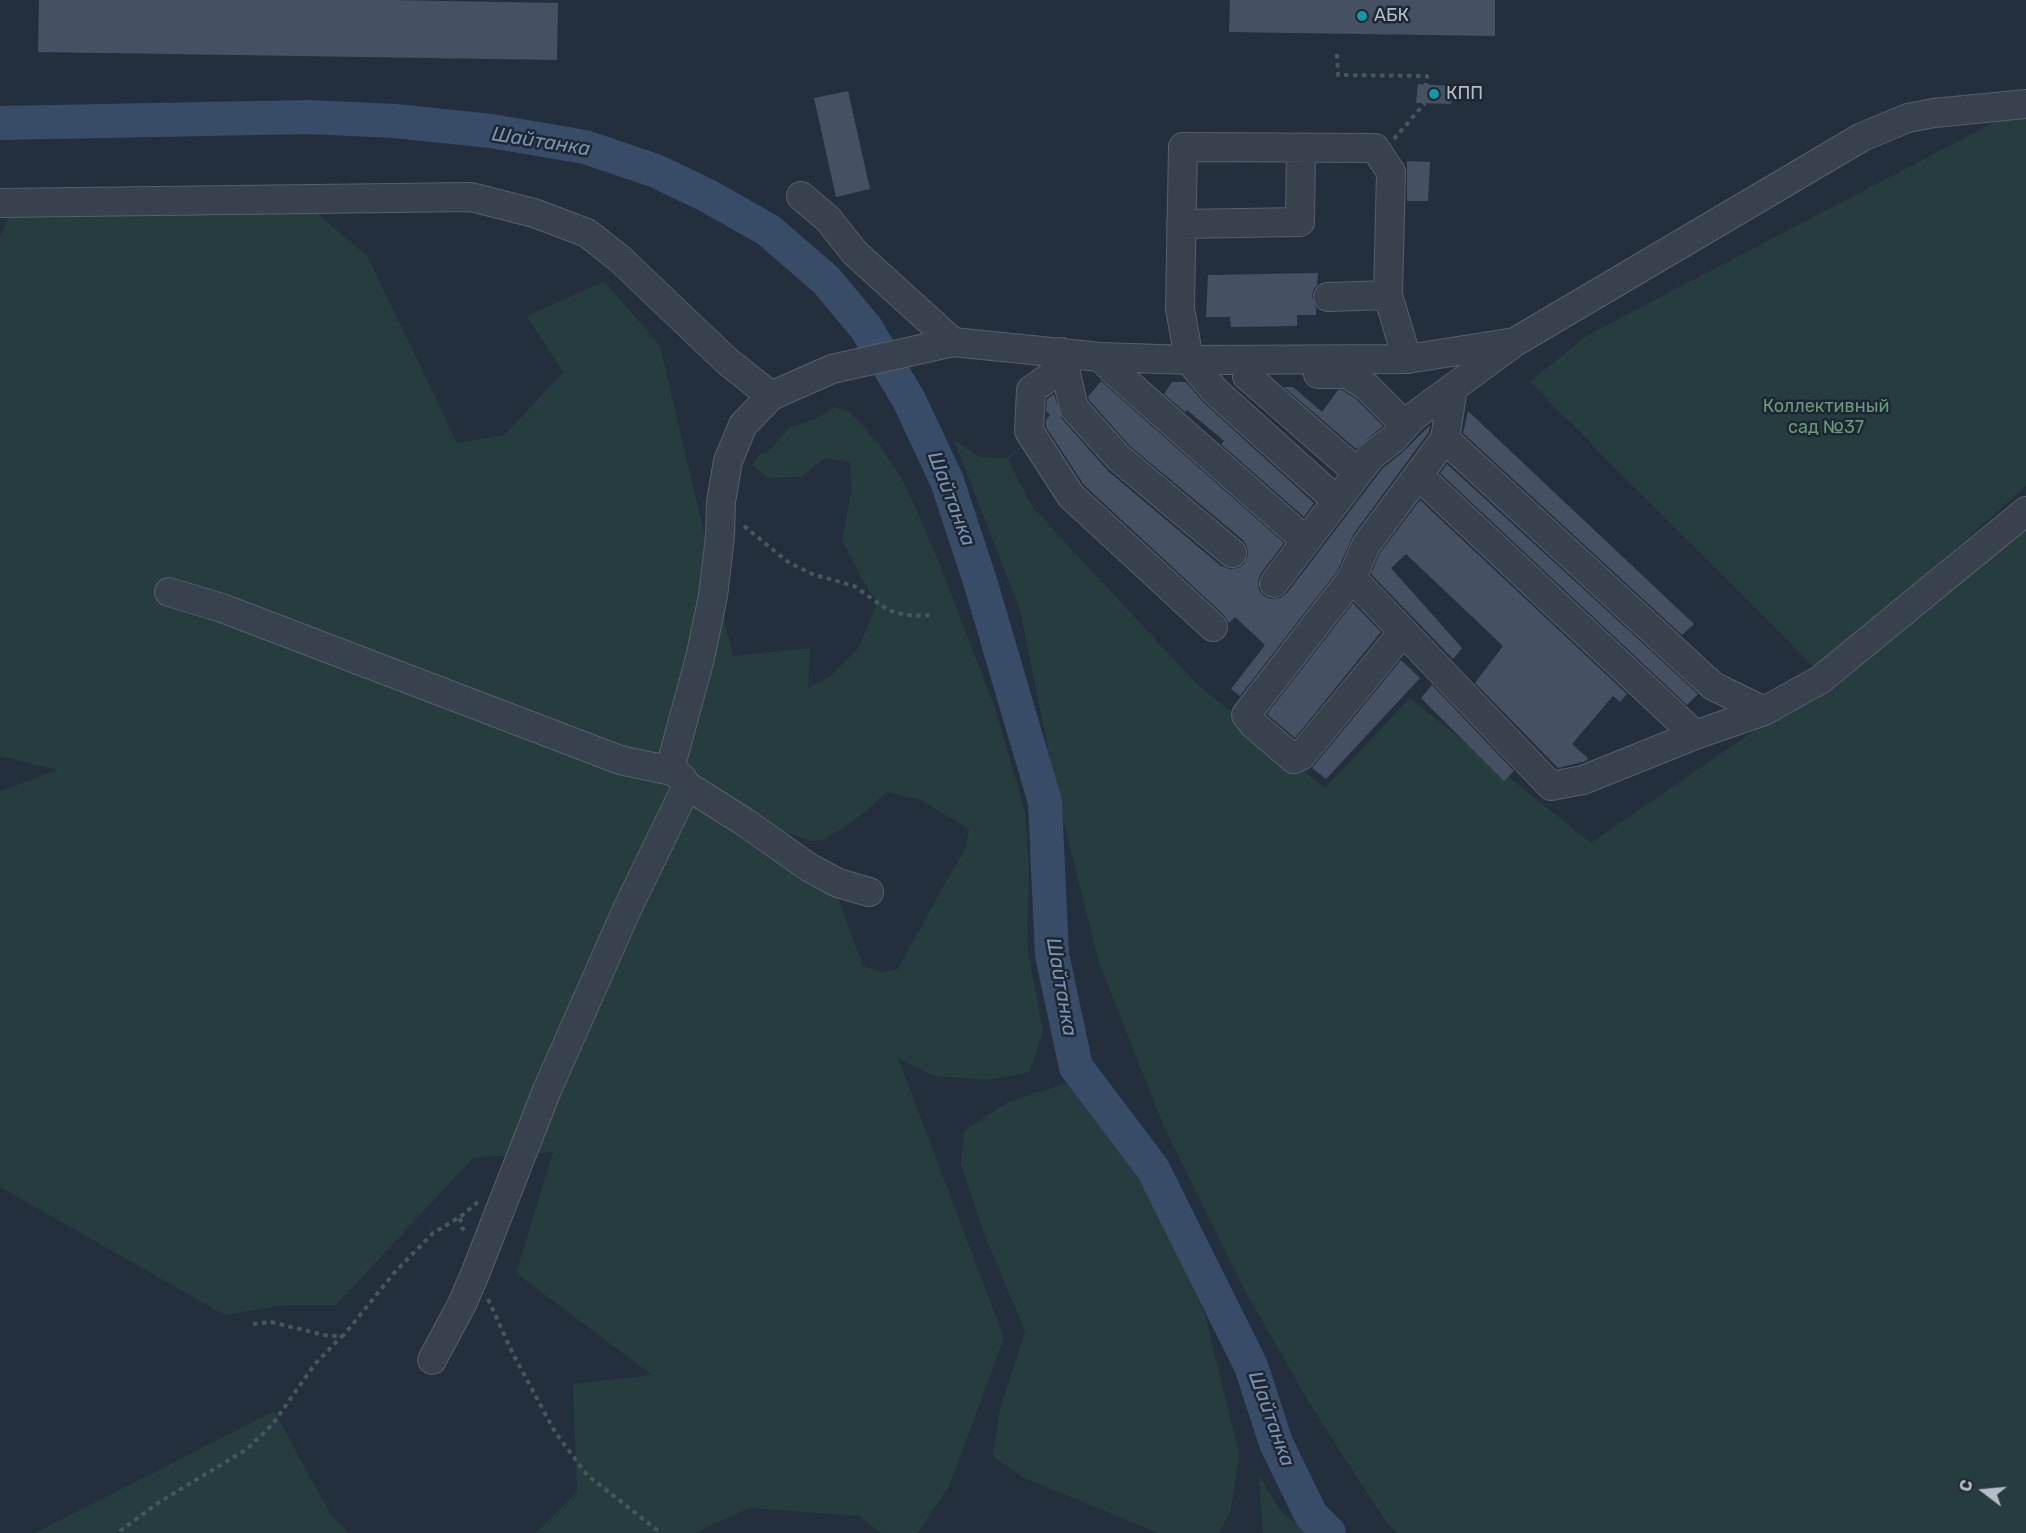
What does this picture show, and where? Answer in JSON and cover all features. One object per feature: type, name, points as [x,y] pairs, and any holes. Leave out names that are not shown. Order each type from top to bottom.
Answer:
[{"type":"street","points":[[1274,583],[1371,456],[1393,439],[1413,417],[1515,342],[1862,137],[1908,118],[1934,113],[2026,104]]},
{"type":"street","points":[[1337,501],[1215,391],[1197,370],[1180,308],[1183,147],[1375,148],[1391,172],[1388,295],[1407,359]]},
{"type":"street","points":[[1182,224],[1300,222],[1301,148]]},
{"type":"street","points":[[801,196],[828,219],[863,260],[953,342]]},
{"type":"street","points":[[0,203],[471,197],[534,213],[587,233],[620,259],[727,361],[771,396]]},
{"type":"street","points":[[1328,297],[1388,295]]},
{"type":"street","points":[[679,778],[671,765],[700,658],[713,596],[720,537],[721,501],[728,461],[742,425],[771,396],[832,369],[953,342],[1063,359],[1100,357],[1228,376],[1347,374],[1366,386],[1405,425]]},
{"type":"street","points":[[1197,370],[1407,359],[1515,342]]},
{"type":"street","points":[[1100,357],[1306,541]]},
{"type":"street","points":[[1063,359],[1074,408],[1119,458],[1232,553]]},
{"type":"street","points":[[1063,359],[1031,390],[1029,431],[1071,496],[1213,627]]},
{"type":"street","points":[[1247,376],[1358,473]]},
{"type":"street","points":[[1403,632],[1301,756],[1294,759],[1253,724],[1246,715],[1352,578],[1366,545],[1445,439],[1453,388]]},
{"type":"street","points":[[1445,439],[1713,686],[1764,711]]},
{"type":"street","points":[[1418,474],[1695,735]]},
{"type":"street","points":[[1352,578],[1551,786],[1583,780],[1695,735],[1764,711],[1820,680],[2026,511]]},
{"type":"street","points":[[169,592],[222,608],[620,760],[679,778],[810,868],[838,883],[869,892]]},
{"type":"street","points":[[432,1360],[475,1274],[509,1182],[679,778]]},
{"type":"path","points":[[1337,54],[1338,75],[1427,76],[1426,85]]},
{"type":"path","points":[[1391,172],[1395,138],[1425,103]]},
{"type":"path","points":[[721,501],[734,517],[788,562],[812,574],[854,586],[888,610],[904,615],[932,614]]},
{"type":"path","points":[[120,1531],[158,1503],[247,1449],[272,1425],[315,1364],[343,1336],[394,1273],[433,1233],[460,1217],[489,1193],[509,1182]]},
{"type":"path","points":[[475,1274],[513,1354],[555,1432],[587,1475],[661,1533]]},
{"type":"path","points":[[253,1324],[271,1322],[328,1336],[343,1336]]},
{"type":"green space","name":"Коллективный сад №37","points":[[2012,113],[2026,113],[2026,486],[1818,671],[1530,382],[1586,336]]},
{"type":"green space","points":[[10,214],[318,214],[368,257],[457,443],[505,435],[563,372],[527,316],[604,281],[660,346],[733,656],[810,648],[808,688],[830,677],[858,649],[877,603],[842,540],[852,488],[850,462],[825,458],[801,477],[768,478],[752,465],[760,454],[769,451],[789,428],[815,419],[834,407],[850,412],[879,444],[904,483],[934,550],[994,705],[1025,811],[1029,871],[1027,947],[1043,1031],[1030,1072],[988,1080],[934,1076],[898,1058],[1004,1338],[950,1484],[918,1533],[881,1533],[859,1516],[749,1508],[695,1533],[536,1533],[577,1492],[573,1384],[652,1375],[516,1273],[553,1152],[473,1158],[336,1305],[284,1305],[225,1315],[0,1187],[0,791],[58,770],[0,756],[0,237]],"holes":[[[887,792],[921,800],[969,829],[966,848],[898,969],[882,972],[863,966],[836,893],[777,829],[810,841],[824,840],[856,819]]]},
{"type":"green space","points":[[1036,433],[1008,460],[1034,509],[1198,685],[1325,788],[1410,698],[1591,843],[1826,681],[2026,503],[2026,1533],[1398,1533],[1387,1523],[1313,1409],[1245,1291],[1165,1129],[1099,963],[1059,803],[1020,610],[954,440],[979,457],[1007,458]]},
{"type":"green space","points":[[1067,1083],[1149,1190],[1205,1315],[1239,1453],[1231,1509],[1219,1533],[1158,1533],[1022,1477],[993,1456],[999,1413],[1025,1331],[985,1236],[961,1164],[964,1131],[1008,1102]]},
{"type":"green space","points":[[274,1411],[331,1515],[349,1533],[35,1533]]},
{"type":"green space","points":[[1259,1475],[1280,1510],[1306,1533],[1263,1533]]},
{"type":"building","points":[[39,0],[392,0],[558,3],[557,60],[38,52]]},
{"type":"building","name":"АБК","points":[[1230,0],[1495,0],[1495,36],[1229,32]]},
{"type":"building","name":"КПП","points":[[1418,84],[1452,86],[1451,104],[1416,103]]},
{"type":"building","points":[[848,91],[870,189],[836,197],[814,98]]},
{"type":"building","points":[[1407,161],[1430,162],[1428,201],[1407,201]]},
{"type":"building","points":[[1318,273],[1317,285],[1312,297],[1316,315],[1297,315],[1297,326],[1231,327],[1230,317],[1206,317],[1208,275]]},
{"type":"building","points":[[1101,381],[1284,543],[1258,580],[1259,590],[1271,599],[1280,598],[1287,593],[1383,468],[1430,425],[1429,432],[1353,535],[1338,570],[1240,696],[1231,689],[1265,645],[1235,617],[1229,623],[1224,615],[1084,485],[1046,427],[1046,420],[1050,415],[1046,411],[1047,399],[1054,394],[1062,419],[1108,471],[1221,566],[1230,569],[1244,564],[1248,555],[1243,540],[1130,446],[1089,400],[1088,397]]},
{"type":"building","points":[[1172,382],[1186,382],[1204,403],[1314,503],[1304,517],[1221,444],[1224,441],[1164,394]]},
{"type":"building","points":[[1284,387],[1293,387],[1322,412],[1338,390],[1342,390],[1356,399],[1383,426],[1356,449]]},
{"type":"building","points":[[1468,411],[1694,624],[1682,635],[1463,433]]},
{"type":"building","points":[[1447,464],[1698,694],[1687,705],[1440,473]]},
{"type":"building","points":[[1420,500],[1627,694],[1620,702],[1613,696],[1572,744],[1588,758],[1586,761],[1558,768],[1475,683],[1503,646],[1406,554],[1391,568],[1462,648],[1453,659],[1371,574],[1380,553]]},
{"type":"building","points":[[1353,603],[1381,632],[1295,738],[1267,714]]},
{"type":"building","points":[[1401,660],[1420,678],[1326,779],[1312,768]]},
{"type":"building","points":[[1432,685],[1514,771],[1504,781],[1421,698]]},
{"type":"waterway","name":"Шайтанка","points":[[0,123],[309,117],[395,121],[491,131],[585,147],[656,171],[708,196],[768,230],[826,280],[866,328],[909,400],[947,481],[980,581],[1045,802],[1052,955],[1076,1067],[1153,1169],[1251,1366],[1276,1443],[1311,1515],[1329,1533]]},
{"type":"place","name":"АБК","points":[[1362,16]]},
{"type":"place","name":"КПП","points":[[1434,94]]}]
